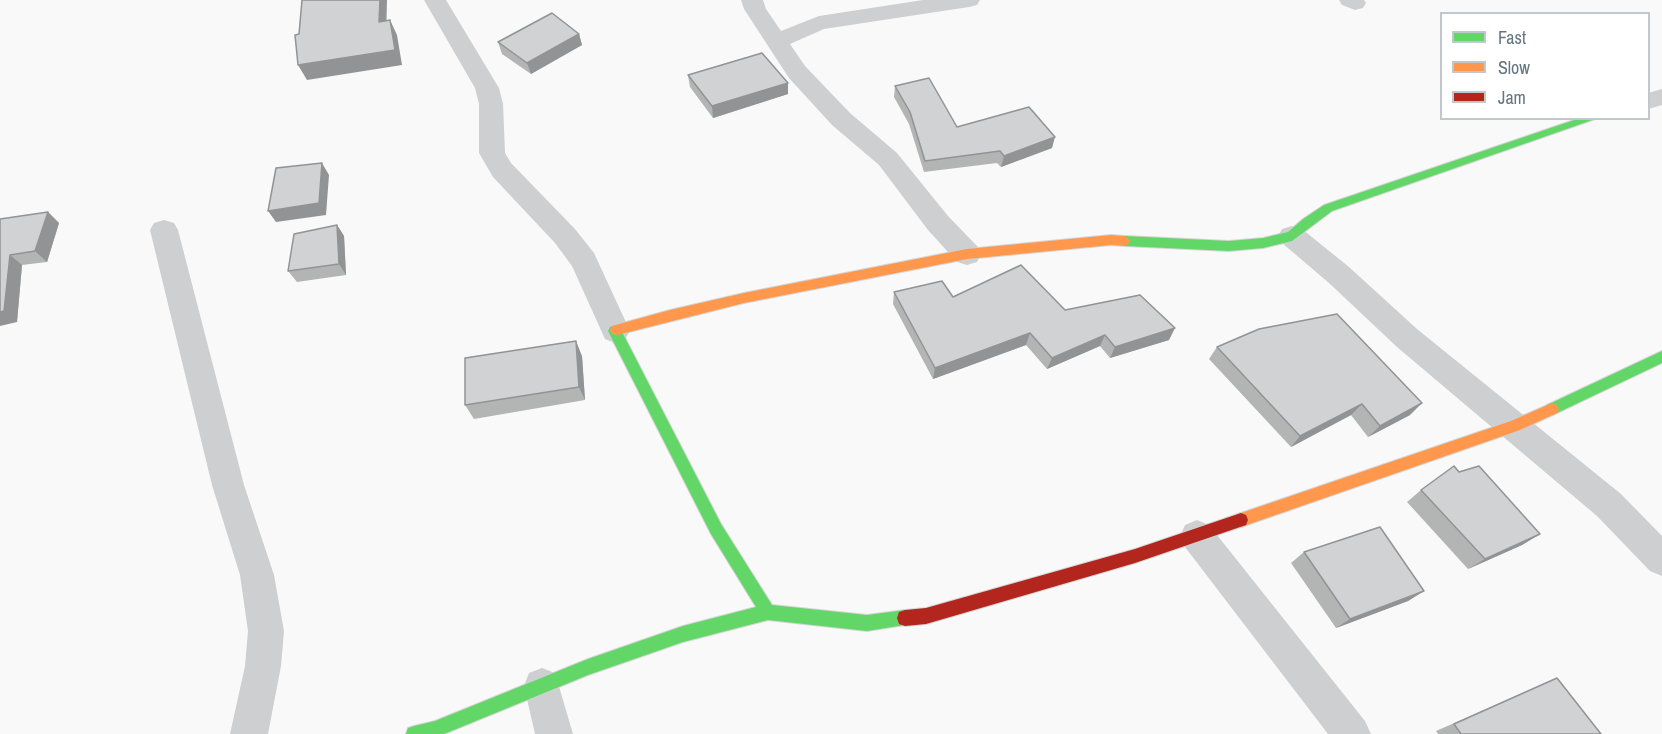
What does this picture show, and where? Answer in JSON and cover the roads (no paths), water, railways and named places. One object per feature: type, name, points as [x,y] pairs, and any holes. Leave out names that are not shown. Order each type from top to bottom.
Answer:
[{"type":"street","points":[[435,0],[487,88],[491,104],[492,153],[502,170],[565,236],[584,261],[615,331],[716,529],[768,612]]},
{"type":"street","points":[[752,0],[755,9],[797,72],[842,119],[888,159],[938,223],[967,254]]},
{"type":"street","points":[[777,41],[819,23],[969,0]]},
{"type":"street","points":[[615,331],[670,315],[744,298],[967,254],[1111,240],[1229,246],[1263,243],[1292,236],[1307,222],[1328,208],[1587,120]]},
{"type":"street","points":[[164,230],[228,485],[257,575],[266,631],[263,666],[249,734]]},
{"type":"street","points":[[1292,236],[1407,338],[1609,506],[1662,560]]},
{"type":"street","points":[[414,734],[435,729],[588,667],[682,634],[768,612],[867,623],[926,616],[1135,556],[1515,426],[1662,357]]},
{"type":"street","points":[[1197,536],[1352,734]]},
{"type":"street","points":[[542,686],[554,734]]}]
